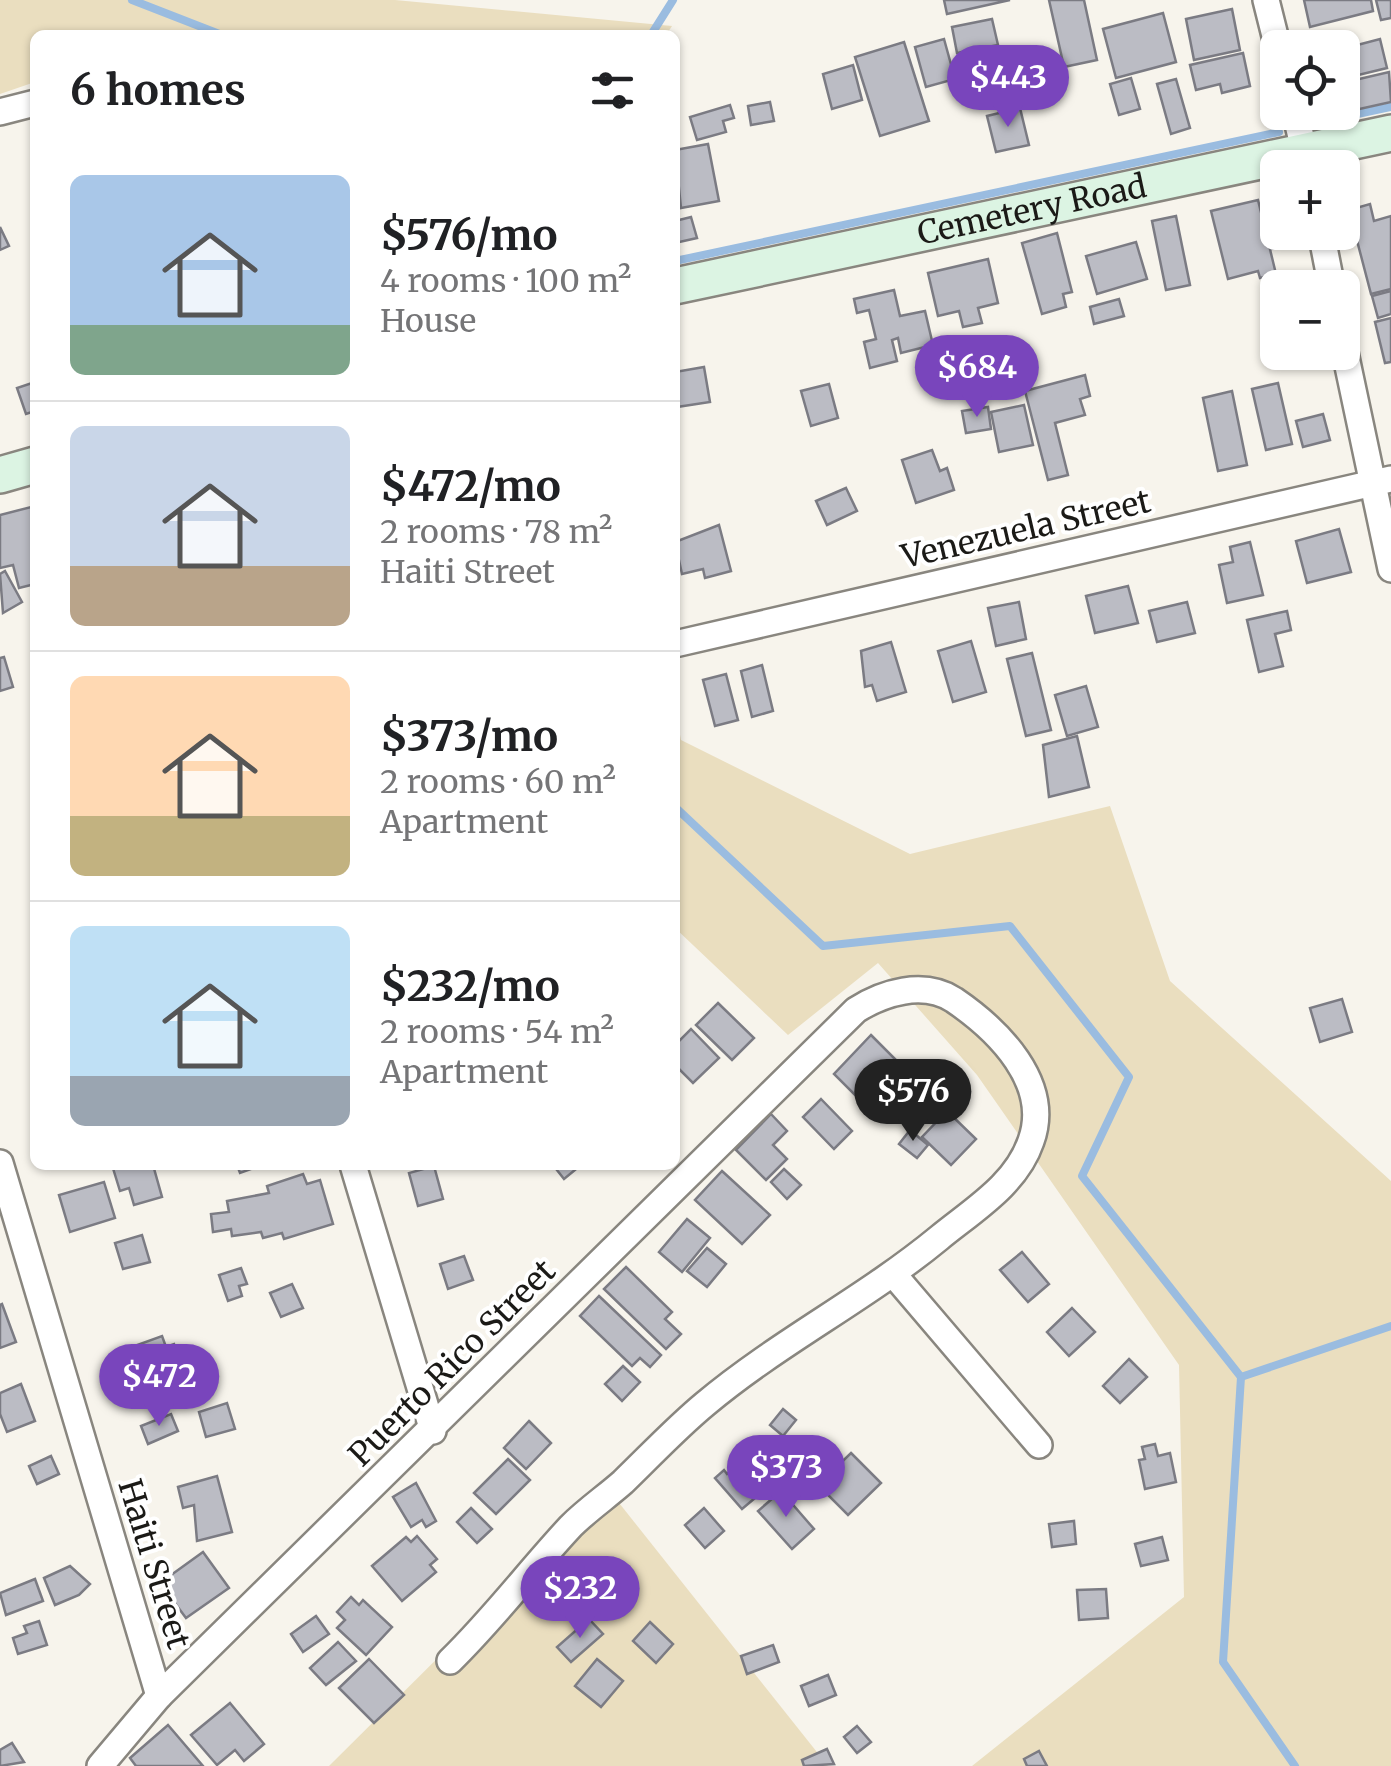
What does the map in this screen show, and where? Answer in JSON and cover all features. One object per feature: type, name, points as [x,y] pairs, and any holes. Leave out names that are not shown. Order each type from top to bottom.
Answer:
[{"type":"street","points":[[1266,0],[1274,30]]},
{"type":"street","points":[[0,112],[30,104]]},
{"type":"street","name":"Cemetery Road","points":[[1337,150],[1391,133]]},
{"type":"street","name":"Cemetery Road","points":[[680,285],[1260,169]]},
{"type":"street","points":[[1351,370],[1381,481],[1391,570]]},
{"type":"street","points":[[0,475],[30,466]]},
{"type":"street","name":"Venezuela Street","points":[[680,643],[1381,481]]},
{"type":"street","name":"Puerto Rico Street","points":[[100,1766],[159,1696],[433,1431],[608,1251],[856,1010],[882,993],[916,990],[949,996],[986,1024],[1014,1056],[1035,1095],[1037,1117],[1031,1142],[1015,1175],[894,1275]]},
{"type":"street","name":"Haiti Street","points":[[0,1163],[159,1696]]},
{"type":"street","points":[[354,1170],[433,1431]]},
{"type":"street","points":[[450,1660],[516,1595],[572,1526],[707,1402],[894,1275],[1039,1445]]},
{"type":"shaded area","points":[[0,0],[395,0],[672,26],[669,30],[30,30],[30,84],[0,94]]},
{"type":"shaded area","points":[[680,735],[681,740],[910,854],[1110,806],[1170,981],[1391,1181],[1391,1766],[972,1766],[1184,1597],[1179,1365],[977,1075],[878,963],[788,1035],[680,933]]},
{"type":"shaded area","points":[[608,1489],[828,1766],[329,1766]]},
{"type":"building","points":[[944,0],[1010,0],[947,14]]},
{"type":"building","points":[[1049,0],[1084,0],[1097,60],[1064,67]]},
{"type":"building","points":[[1304,0],[1371,0],[1373,11],[1310,27]]},
{"type":"building","points":[[1376,0],[1391,0],[1391,18],[1381,20]]},
{"type":"building","points":[[1232,9],[1240,50],[1194,60],[1186,19]]},
{"type":"building","points":[[1163,13],[1176,62],[1116,78],[1103,29]]},
{"type":"building","points":[[992,19],[998,45],[957,53],[952,27]]},
{"type":"building","points":[[944,39],[955,79],[926,87],[915,47]]},
{"type":"building","points":[[1380,39],[1387,68],[1360,75],[1360,44]]},
{"type":"building","points":[[904,42],[929,121],[880,136],[855,57]]},
{"type":"building","points":[[1243,53],[1250,86],[1222,93],[1220,84],[1196,90],[1190,65]]},
{"type":"building","points":[[1003,55],[1011,87],[971,96],[963,64]]},
{"type":"building","points":[[853,65],[862,100],[832,109],[823,74]]},
{"type":"building","points":[[1389,72],[1391,102],[1360,109],[1360,79]]},
{"type":"building","points":[[1131,78],[1140,109],[1119,115],[1110,84]]},
{"type":"building","points":[[1176,79],[1190,128],[1171,134],[1157,84]]},
{"type":"building","points":[[770,102],[774,121],[751,125],[748,106]]},
{"type":"building","points":[[730,105],[734,118],[723,121],[726,132],[697,140],[690,117]]},
{"type":"building","points":[[1020,108],[1029,145],[996,152],[987,116]]},
{"type":"building","points":[[708,144],[719,201],[681,208],[680,149]]},
{"type":"building","points":[[1258,200],[1260,250],[1270,250],[1275,270],[1260,270],[1260,278],[1258,271],[1228,279],[1211,211]]},
{"type":"building","points":[[1370,204],[1374,221],[1391,216],[1391,289],[1371,294],[1359,250],[1360,207]]},
{"type":"building","points":[[1176,216],[1190,285],[1166,290],[1152,221]]},
{"type":"building","points":[[691,217],[697,238],[680,242],[680,220]]},
{"type":"building","points":[[0,227],[9,246],[0,250]]},
{"type":"building","points":[[1057,233],[1072,292],[1063,294],[1066,307],[1042,314],[1022,243]]},
{"type":"building","points":[[1136,242],[1147,279],[1097,294],[1086,256]]},
{"type":"building","points":[[988,259],[998,303],[978,308],[982,323],[963,327],[959,311],[938,316],[928,273]]},
{"type":"building","points":[[894,290],[900,316],[925,311],[933,345],[901,353],[898,338],[892,340],[897,361],[870,368],[864,342],[876,339],[869,310],[857,313],[854,299]]},
{"type":"building","points":[[1391,291],[1391,314],[1378,318],[1372,296]]},
{"type":"building","points":[[1119,299],[1124,316],[1094,324],[1090,307]]},
{"type":"building","points":[[1391,318],[1391,362],[1385,363],[1375,322]]},
{"type":"building","points":[[704,367],[710,402],[680,407],[680,371]]},
{"type":"building","points":[[1085,375],[1090,396],[1080,399],[1085,415],[1055,423],[1068,475],[1048,480],[1025,391]]},
{"type":"building","points":[[1278,383],[1292,444],[1266,450],[1252,389]]},
{"type":"building","points":[[30,384],[30,413],[26,414],[17,388]]},
{"type":"building","points":[[829,384],[838,418],[811,426],[801,391]]},
{"type":"building","points":[[1232,391],[1247,465],[1218,471],[1203,398]]},
{"type":"building","points":[[1024,405],[1033,445],[999,452],[991,412]]},
{"type":"building","points":[[988,407],[991,429],[966,433],[962,411]]},
{"type":"building","points":[[1323,414],[1330,440],[1303,447],[1296,421]]},
{"type":"building","points":[[932,450],[940,471],[947,468],[954,490],[916,503],[902,460]]},
{"type":"building","points":[[846,488],[857,511],[827,525],[816,501]]},
{"type":"building","points":[[30,507],[30,585],[19,588],[13,565],[0,568],[0,515]]},
{"type":"building","points":[[719,525],[731,571],[705,578],[703,569],[682,574],[680,540]]},
{"type":"building","points":[[1339,529],[1351,572],[1307,583],[1296,541]]},
{"type":"building","points":[[1250,542],[1263,595],[1227,603],[1219,565],[1233,562],[1230,547]]},
{"type":"building","points":[[5,571],[22,602],[3,613],[0,574]]},
{"type":"building","points":[[1128,586],[1138,623],[1095,633],[1086,596]]},
{"type":"building","points":[[1019,602],[1026,639],[996,646],[988,608]]},
{"type":"building","points":[[1187,602],[1195,633],[1157,642],[1149,611]]},
{"type":"building","points":[[1287,611],[1291,630],[1275,634],[1283,666],[1259,672],[1247,620]]},
{"type":"building","points":[[971,641],[986,692],[953,702],[938,651]]},
{"type":"building","points":[[891,642],[906,692],[877,701],[872,685],[865,687],[861,651]]},
{"type":"building","points":[[1032,653],[1051,730],[1026,736],[1007,659]]},
{"type":"building","points":[[4,657],[13,687],[0,691],[0,658]]},
{"type":"building","points":[[762,665],[773,711],[752,717],[741,671]]},
{"type":"building","points":[[726,674],[738,720],[715,726],[703,680]]},
{"type":"building","points":[[1086,686],[1098,727],[1067,736],[1055,695]]},
{"type":"building","points":[[1077,736],[1089,787],[1049,797],[1043,745]]},
{"type":"building","points":[[1342,999],[1352,1032],[1320,1042],[1310,1008]]},
{"type":"building","points":[[718,1003],[754,1038],[732,1060],[696,1025]]},
{"type":"building","points":[[691,1029],[719,1058],[693,1083],[680,1070],[680,1040]]},
{"type":"building","points":[[871,1035],[898,1062],[861,1101],[834,1074]]},
{"type":"building","points":[[821,1099],[852,1131],[834,1149],[803,1117]]},
{"type":"building","points":[[947,1111],[976,1139],[951,1165],[922,1137]]},
{"type":"building","points":[[771,1114],[787,1131],[773,1145],[787,1159],[766,1180],[736,1150]]},
{"type":"building","points":[[910,1130],[928,1145],[917,1158],[899,1144]]},
{"type":"building","points":[[784,1169],[801,1185],[787,1199],[771,1182]]},
{"type":"building","points":[[114,1170],[154,1170],[162,1197],[134,1205],[129,1188],[120,1191]]},
{"type":"building","points":[[435,1170],[443,1199],[418,1206],[409,1173]]},
{"type":"building","points":[[557,1170],[575,1170],[564,1179]]},
{"type":"building","points":[[722,1171],[770,1215],[742,1244],[695,1200]]},
{"type":"building","points":[[303,1174],[307,1184],[320,1180],[333,1224],[284,1239],[282,1233],[263,1238],[261,1232],[232,1236],[231,1229],[213,1232],[211,1214],[229,1212],[227,1201],[269,1193],[267,1186]]},
{"type":"building","points":[[104,1182],[115,1218],[70,1232],[59,1195]]},
{"type":"building","points":[[687,1219],[710,1238],[682,1272],[659,1252]]},
{"type":"building","points":[[142,1235],[150,1262],[123,1269],[115,1243]]},
{"type":"building","points":[[707,1248],[726,1264],[707,1287],[687,1271]]},
{"type":"building","points":[[1022,1252],[1049,1284],[1028,1302],[1000,1270]]},
{"type":"building","points":[[464,1256],[473,1280],[448,1289],[440,1264]]},
{"type":"building","points":[[626,1267],[672,1312],[665,1319],[681,1334],[666,1349],[604,1289]]},
{"type":"building","points":[[241,1268],[247,1284],[239,1286],[242,1296],[228,1301],[219,1275]]},
{"type":"building","points":[[292,1284],[303,1308],[281,1317],[270,1293]]},
{"type":"building","points":[[599,1296],[661,1355],[650,1367],[640,1358],[632,1366],[580,1316]]},
{"type":"building","points":[[0,1305],[16,1342],[0,1348]]},
{"type":"building","points":[[1072,1308],[1095,1332],[1069,1356],[1047,1332]]},
{"type":"building","points":[[162,1336],[166,1347],[174,1344],[182,1366],[141,1381],[129,1348]]},
{"type":"building","points":[[1129,1359],[1147,1377],[1120,1403],[1103,1386]]},
{"type":"building","points":[[623,1366],[640,1382],[622,1401],[605,1384]]},
{"type":"building","points":[[21,1384],[35,1421],[7,1432],[0,1414],[0,1393]]},
{"type":"building","points":[[227,1403],[235,1429],[206,1437],[199,1412]]},
{"type":"building","points":[[783,1409],[796,1420],[783,1436],[770,1425]]},
{"type":"building","points":[[171,1414],[178,1431],[148,1444],[141,1426]]},
{"type":"building","points":[[529,1421],[551,1443],[526,1469],[504,1448]]},
{"type":"building","points":[[1155,1444],[1158,1456],[1170,1453],[1176,1482],[1145,1489],[1139,1460],[1145,1459],[1142,1447]]},
{"type":"building","points":[[851,1453],[881,1483],[848,1515],[818,1485]]},
{"type":"building","points":[[51,1456],[59,1474],[37,1484],[29,1466]]},
{"type":"building","points":[[748,1456],[766,1476],[750,1491],[755,1498],[742,1509],[715,1478],[724,1470],[727,1474]]},
{"type":"building","points":[[508,1459],[530,1480],[496,1514],[474,1493]]},
{"type":"building","points":[[217,1476],[232,1532],[197,1541],[194,1505],[183,1508],[178,1487]]},
{"type":"building","points":[[416,1483],[436,1521],[426,1527],[422,1520],[411,1527],[393,1497]]},
{"type":"building","points":[[781,1491],[814,1529],[792,1549],[758,1511]]},
{"type":"building","points":[[471,1508],[492,1529],[477,1543],[457,1522]]},
{"type":"building","points":[[704,1508],[724,1531],[705,1548],[685,1525]]},
{"type":"building","points":[[1074,1521],[1076,1544],[1052,1547],[1049,1524]]},
{"type":"building","points":[[417,1536],[437,1559],[430,1565],[436,1572],[402,1601],[372,1566],[406,1537],[411,1542]]},
{"type":"building","points":[[1162,1537],[1168,1560],[1141,1566],[1135,1544]]},
{"type":"building","points":[[203,1552],[229,1588],[186,1618],[160,1583]]},
{"type":"building","points":[[70,1566],[90,1584],[79,1595],[55,1605],[44,1578]]},
{"type":"building","points":[[35,1579],[43,1601],[6,1615],[0,1593]]},
{"type":"building","points":[[1106,1589],[1108,1618],[1079,1620],[1077,1590]]},
{"type":"building","points":[[351,1597],[359,1605],[363,1600],[392,1627],[366,1655],[337,1628],[345,1620],[337,1612]]},
{"type":"building","points":[[316,1616],[329,1634],[303,1652],[291,1634]]},
{"type":"building","points":[[589,1619],[603,1634],[571,1662],[557,1647]]},
{"type":"building","points":[[39,1621],[47,1645],[18,1654],[13,1638],[27,1633],[24,1626]]},
{"type":"building","points":[[650,1622],[673,1644],[656,1663],[633,1641]]},
{"type":"building","points":[[338,1642],[356,1661],[326,1685],[310,1668]]},
{"type":"building","points":[[773,1645],[779,1662],[747,1674],[741,1656]]},
{"type":"building","points":[[369,1659],[404,1695],[374,1723],[339,1688]]},
{"type":"building","points":[[597,1659],[623,1681],[601,1707],[575,1686]]},
{"type":"building","points":[[828,1675],[836,1695],[809,1706],[801,1686]]},
{"type":"building","points":[[230,1703],[264,1744],[244,1761],[235,1750],[217,1765],[191,1735]]},
{"type":"building","points":[[168,1725],[203,1766],[136,1766],[130,1758]]},
{"type":"building","points":[[857,1726],[871,1742],[857,1753],[844,1737]]},
{"type":"building","points":[[12,1743],[24,1762],[0,1766],[0,1750]]},
{"type":"building","points":[[827,1749],[834,1764],[804,1766],[802,1760]]},
{"type":"building","points":[[1039,1751],[1047,1766],[1027,1766],[1024,1759]]},
{"type":"waterway","points":[[132,0],[209,30]]},
{"type":"waterway","points":[[654,30],[673,0]]},
{"type":"waterway","points":[[1360,114],[1391,107]]},
{"type":"waterway","points":[[680,260],[1279,132]]},
{"type":"waterway","points":[[680,812],[823,946],[1010,926],[1129,1077],[1082,1176],[1241,1377],[1223,1662],[1295,1766]]},
{"type":"waterway","points":[[1241,1377],[1391,1326]]}]
